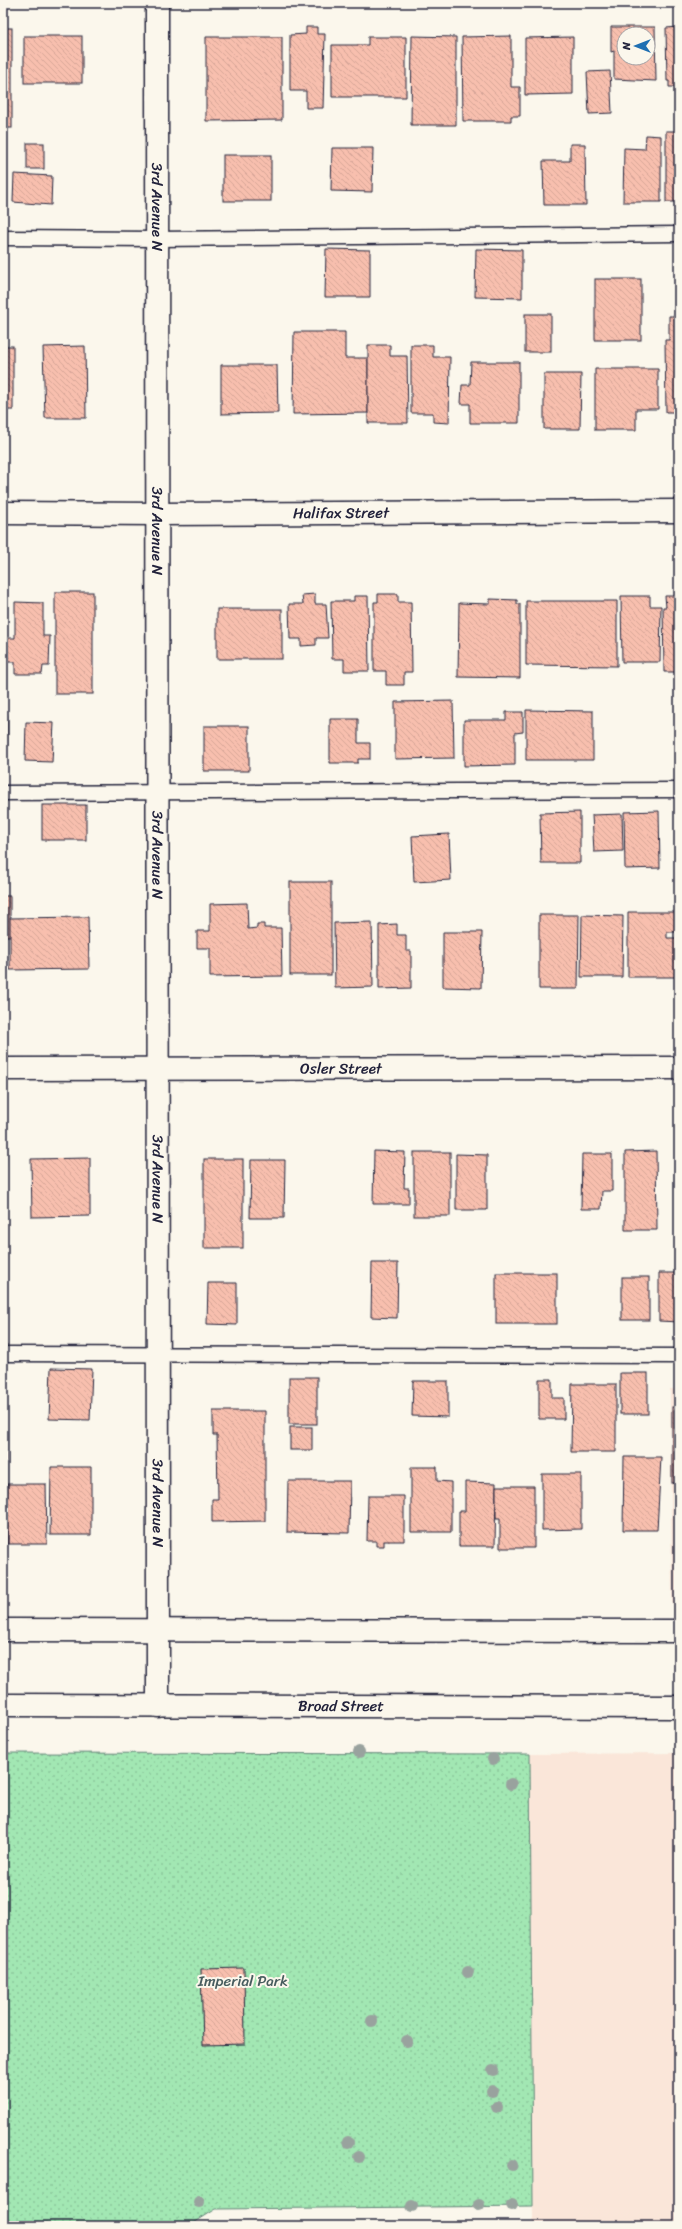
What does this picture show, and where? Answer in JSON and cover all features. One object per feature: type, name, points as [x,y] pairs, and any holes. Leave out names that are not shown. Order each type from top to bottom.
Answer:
[{"type":"street","name":"3rd Avenue N","points":[[157,3],[158,1706]]},
{"type":"street","name":"Halifax Street","points":[[3,513],[157,514],[679,511]]},
{"type":"street","name":"Osler Street","points":[[3,1069],[158,1070],[679,1068]]},
{"type":"street","points":[[3,1630],[679,1631]]},
{"type":"street","name":"Broad Street","points":[[3,1705],[679,1707]]},
{"type":"lane","points":[[3,238],[157,239],[679,234]]},
{"type":"lane","points":[[3,793],[679,790]]},
{"type":"lane","points":[[3,1354],[679,1356]]},
{"type":"shaded area","points":[[670,1389],[679,1389],[679,1604],[672,1604]]},
{"type":"shaded area","points":[[679,1753],[679,2226],[533,2226],[530,1754]]},
{"type":"green space","name":"Imperial Park","points":[[3,1753],[530,1754],[533,2206],[216,2209],[189,2226],[3,2226]]},
{"type":"building","points":[[306,27],[317,27],[317,34],[325,34],[323,108],[306,108],[306,91],[290,91],[290,35],[306,34]]},
{"type":"building","points":[[611,27],[616,27],[616,66],[656,66],[656,81],[614,79],[614,51],[611,52]]},
{"type":"building","points":[[679,27],[679,87],[669,87],[669,81],[667,81],[666,28]]},
{"type":"building","points":[[3,28],[12,28],[12,128],[3,128]]},
{"type":"building","points":[[24,36],[82,36],[82,83],[24,83]]},
{"type":"building","points":[[412,36],[456,37],[456,125],[411,125]]},
{"type":"building","points":[[511,36],[511,87],[520,87],[520,116],[511,116],[511,121],[463,121],[462,37]]},
{"type":"building","points":[[206,37],[282,37],[282,120],[206,121]]},
{"type":"building","points":[[368,37],[406,37],[406,97],[332,97],[332,45],[368,45]]},
{"type":"building","points":[[573,37],[573,94],[525,95],[525,38]]},
{"type":"building","points":[[610,71],[612,113],[589,114],[587,72]]},
{"type":"building","points":[[666,131],[679,131],[679,202],[666,202]]},
{"type":"building","points":[[646,135],[661,136],[661,202],[623,202],[624,148],[645,149]]},
{"type":"building","points":[[27,143],[44,143],[44,169],[27,169]]},
{"type":"building","points":[[570,144],[585,144],[586,205],[544,205],[543,161],[570,161]]},
{"type":"building","points":[[332,148],[373,148],[372,192],[331,191]]},
{"type":"building","points":[[223,155],[271,155],[271,201],[223,201]]},
{"type":"building","points":[[3,160],[6,160],[6,205],[3,205]]},
{"type":"building","points":[[14,174],[52,176],[51,205],[13,202]]},
{"type":"building","points":[[326,249],[370,250],[370,297],[325,297]]},
{"type":"building","points":[[476,249],[522,250],[522,298],[475,297]]},
{"type":"building","points":[[595,279],[641,279],[641,340],[595,340]]},
{"type":"building","points":[[525,314],[551,314],[551,352],[525,352]]},
{"type":"building","points":[[669,316],[679,316],[679,412],[666,412],[665,340],[669,340]]},
{"type":"building","points":[[294,332],[345,332],[345,358],[368,358],[368,413],[293,414]]},
{"type":"building","points":[[368,345],[390,345],[390,356],[407,356],[408,423],[368,423]]},
{"type":"building","points":[[411,345],[433,345],[433,357],[450,357],[449,423],[433,422],[433,413],[411,413]]},
{"type":"building","points":[[3,346],[13,346],[13,410],[3,410]]},
{"type":"building","points":[[85,346],[86,418],[45,418],[43,347]]},
{"type":"building","points":[[471,362],[519,362],[519,423],[470,423],[470,404],[461,404],[462,385],[470,385]]},
{"type":"building","points":[[221,365],[277,365],[278,413],[221,414]]},
{"type":"building","points":[[595,369],[658,369],[658,409],[636,409],[636,430],[595,430]]},
{"type":"building","points":[[544,374],[581,374],[580,429],[544,429]]},
{"type":"building","points":[[55,592],[93,592],[93,694],[55,694]]},
{"type":"building","points":[[315,594],[315,604],[326,604],[328,638],[316,638],[316,645],[301,646],[301,639],[290,639],[289,604],[303,604],[302,595]]},
{"type":"building","points":[[378,594],[398,594],[398,602],[411,602],[412,672],[404,672],[404,685],[386,685],[386,671],[374,671],[374,602],[378,602]]},
{"type":"building","points":[[354,596],[368,596],[369,671],[344,671],[344,659],[332,659],[331,601],[354,601]]},
{"type":"building","points":[[621,596],[650,596],[650,606],[661,606],[660,662],[622,662]]},
{"type":"building","points":[[665,596],[679,596],[679,672],[664,672],[663,607],[666,607]]},
{"type":"building","points":[[490,599],[517,600],[517,604],[520,604],[520,678],[458,677],[459,603],[490,604]]},
{"type":"building","points":[[526,601],[617,601],[617,666],[526,665]]},
{"type":"building","points":[[15,602],[43,603],[43,636],[50,636],[49,666],[43,666],[42,674],[15,674],[15,662],[3,662],[3,638],[15,638]]},
{"type":"building","points":[[217,609],[282,609],[282,659],[217,659]]},
{"type":"building","points":[[453,701],[454,758],[395,759],[395,702]]},
{"type":"building","points":[[526,710],[593,711],[593,760],[526,760]]},
{"type":"building","points":[[506,712],[523,712],[523,732],[515,733],[515,765],[464,766],[464,720],[506,720]]},
{"type":"building","points":[[3,715],[7,715],[7,758],[3,758]]},
{"type":"building","points":[[330,719],[358,719],[358,743],[370,743],[370,759],[358,759],[358,763],[330,763]]},
{"type":"building","points":[[26,722],[54,723],[52,762],[25,761]]},
{"type":"building","points":[[204,726],[249,726],[249,771],[204,771]]},
{"type":"building","points":[[42,805],[86,805],[86,840],[42,840]]},
{"type":"building","points":[[659,811],[660,868],[625,869],[624,812]]},
{"type":"building","points":[[580,812],[580,863],[541,863],[540,813]]},
{"type":"building","points":[[622,814],[623,851],[594,852],[592,815]]},
{"type":"building","points":[[449,834],[451,880],[414,882],[412,836]]},
{"type":"building","points":[[290,882],[331,882],[331,975],[290,975]]},
{"type":"building","points":[[3,896],[10,896],[10,936],[3,936]]},
{"type":"building","points":[[247,903],[248,929],[257,928],[257,924],[264,924],[264,928],[281,928],[282,976],[210,977],[210,948],[197,948],[197,931],[210,931],[210,904]]},
{"type":"building","points":[[628,912],[679,912],[679,932],[667,932],[667,938],[679,938],[679,977],[628,977]]},
{"type":"building","points":[[539,915],[579,915],[578,989],[539,989]]},
{"type":"building","points":[[582,915],[623,916],[622,977],[581,977]]},
{"type":"building","points":[[88,917],[89,969],[10,970],[10,918]]},
{"type":"building","points":[[372,922],[373,987],[335,988],[334,923]]},
{"type":"building","points":[[397,924],[397,935],[406,935],[406,951],[411,951],[411,988],[379,989],[379,925]]},
{"type":"building","points":[[443,932],[482,932],[481,988],[443,987]]},
{"type":"building","points":[[3,1149],[6,1149],[5,1187],[3,1187]]},
{"type":"building","points":[[374,1151],[405,1152],[404,1188],[409,1188],[409,1204],[373,1204]]},
{"type":"building","points":[[656,1151],[657,1230],[625,1230],[625,1152]]},
{"type":"building","points":[[414,1152],[450,1152],[450,1216],[414,1216]]},
{"type":"building","points":[[456,1154],[487,1155],[487,1210],[456,1210]]},
{"type":"building","points":[[582,1154],[612,1154],[612,1191],[602,1191],[601,1209],[581,1209]]},
{"type":"building","points":[[90,1158],[90,1216],[32,1217],[31,1159]]},
{"type":"building","points":[[204,1159],[243,1159],[243,1248],[204,1248]]},
{"type":"building","points":[[251,1160],[285,1160],[284,1218],[250,1218]]},
{"type":"building","points":[[372,1263],[398,1263],[397,1318],[371,1317]]},
{"type":"building","points":[[496,1273],[557,1273],[557,1324],[496,1324]]},
{"type":"building","points":[[659,1273],[679,1273],[679,1322],[659,1321]]},
{"type":"building","points":[[622,1277],[649,1277],[649,1320],[622,1320]]},
{"type":"building","points":[[208,1283],[237,1283],[237,1325],[207,1324]]},
{"type":"building","points":[[51,1368],[92,1369],[90,1420],[49,1419]]},
{"type":"building","points":[[620,1373],[648,1373],[648,1414],[620,1414]]},
{"type":"building","points":[[289,1377],[317,1377],[317,1424],[289,1424]]},
{"type":"building","points":[[539,1379],[552,1379],[552,1398],[564,1398],[564,1419],[539,1419]]},
{"type":"building","points":[[413,1381],[448,1381],[448,1417],[412,1416]]},
{"type":"building","points":[[572,1384],[616,1384],[616,1452],[571,1452]]},
{"type":"building","points":[[672,1407],[679,1407],[679,1483],[672,1483]]},
{"type":"building","points":[[213,1411],[265,1411],[265,1521],[212,1522],[212,1499],[218,1499],[217,1435],[213,1435]]},
{"type":"building","points":[[290,1427],[312,1427],[312,1450],[290,1450]]},
{"type":"building","points":[[3,1430],[6,1430],[6,1543],[3,1543]]},
{"type":"building","points":[[624,1457],[661,1457],[657,1530],[623,1530]]},
{"type":"building","points":[[51,1467],[91,1467],[91,1535],[50,1535]]},
{"type":"building","points":[[411,1467],[437,1467],[437,1481],[451,1482],[451,1532],[411,1532]]},
{"type":"building","points":[[542,1474],[581,1474],[581,1529],[542,1530]]},
{"type":"building","points":[[288,1481],[350,1481],[349,1533],[287,1532]]},
{"type":"building","points":[[465,1482],[496,1483],[495,1546],[459,1546],[459,1511],[465,1511]]},
{"type":"building","points":[[7,1484],[46,1484],[47,1544],[7,1544]]},
{"type":"building","points":[[496,1486],[534,1486],[534,1548],[500,1548],[500,1518],[496,1518]]},
{"type":"building","points":[[368,1496],[404,1496],[404,1541],[384,1541],[384,1546],[376,1546],[376,1541],[367,1541]]},
{"type":"building","points":[[244,1968],[245,2044],[203,2045],[201,1969]]}]
